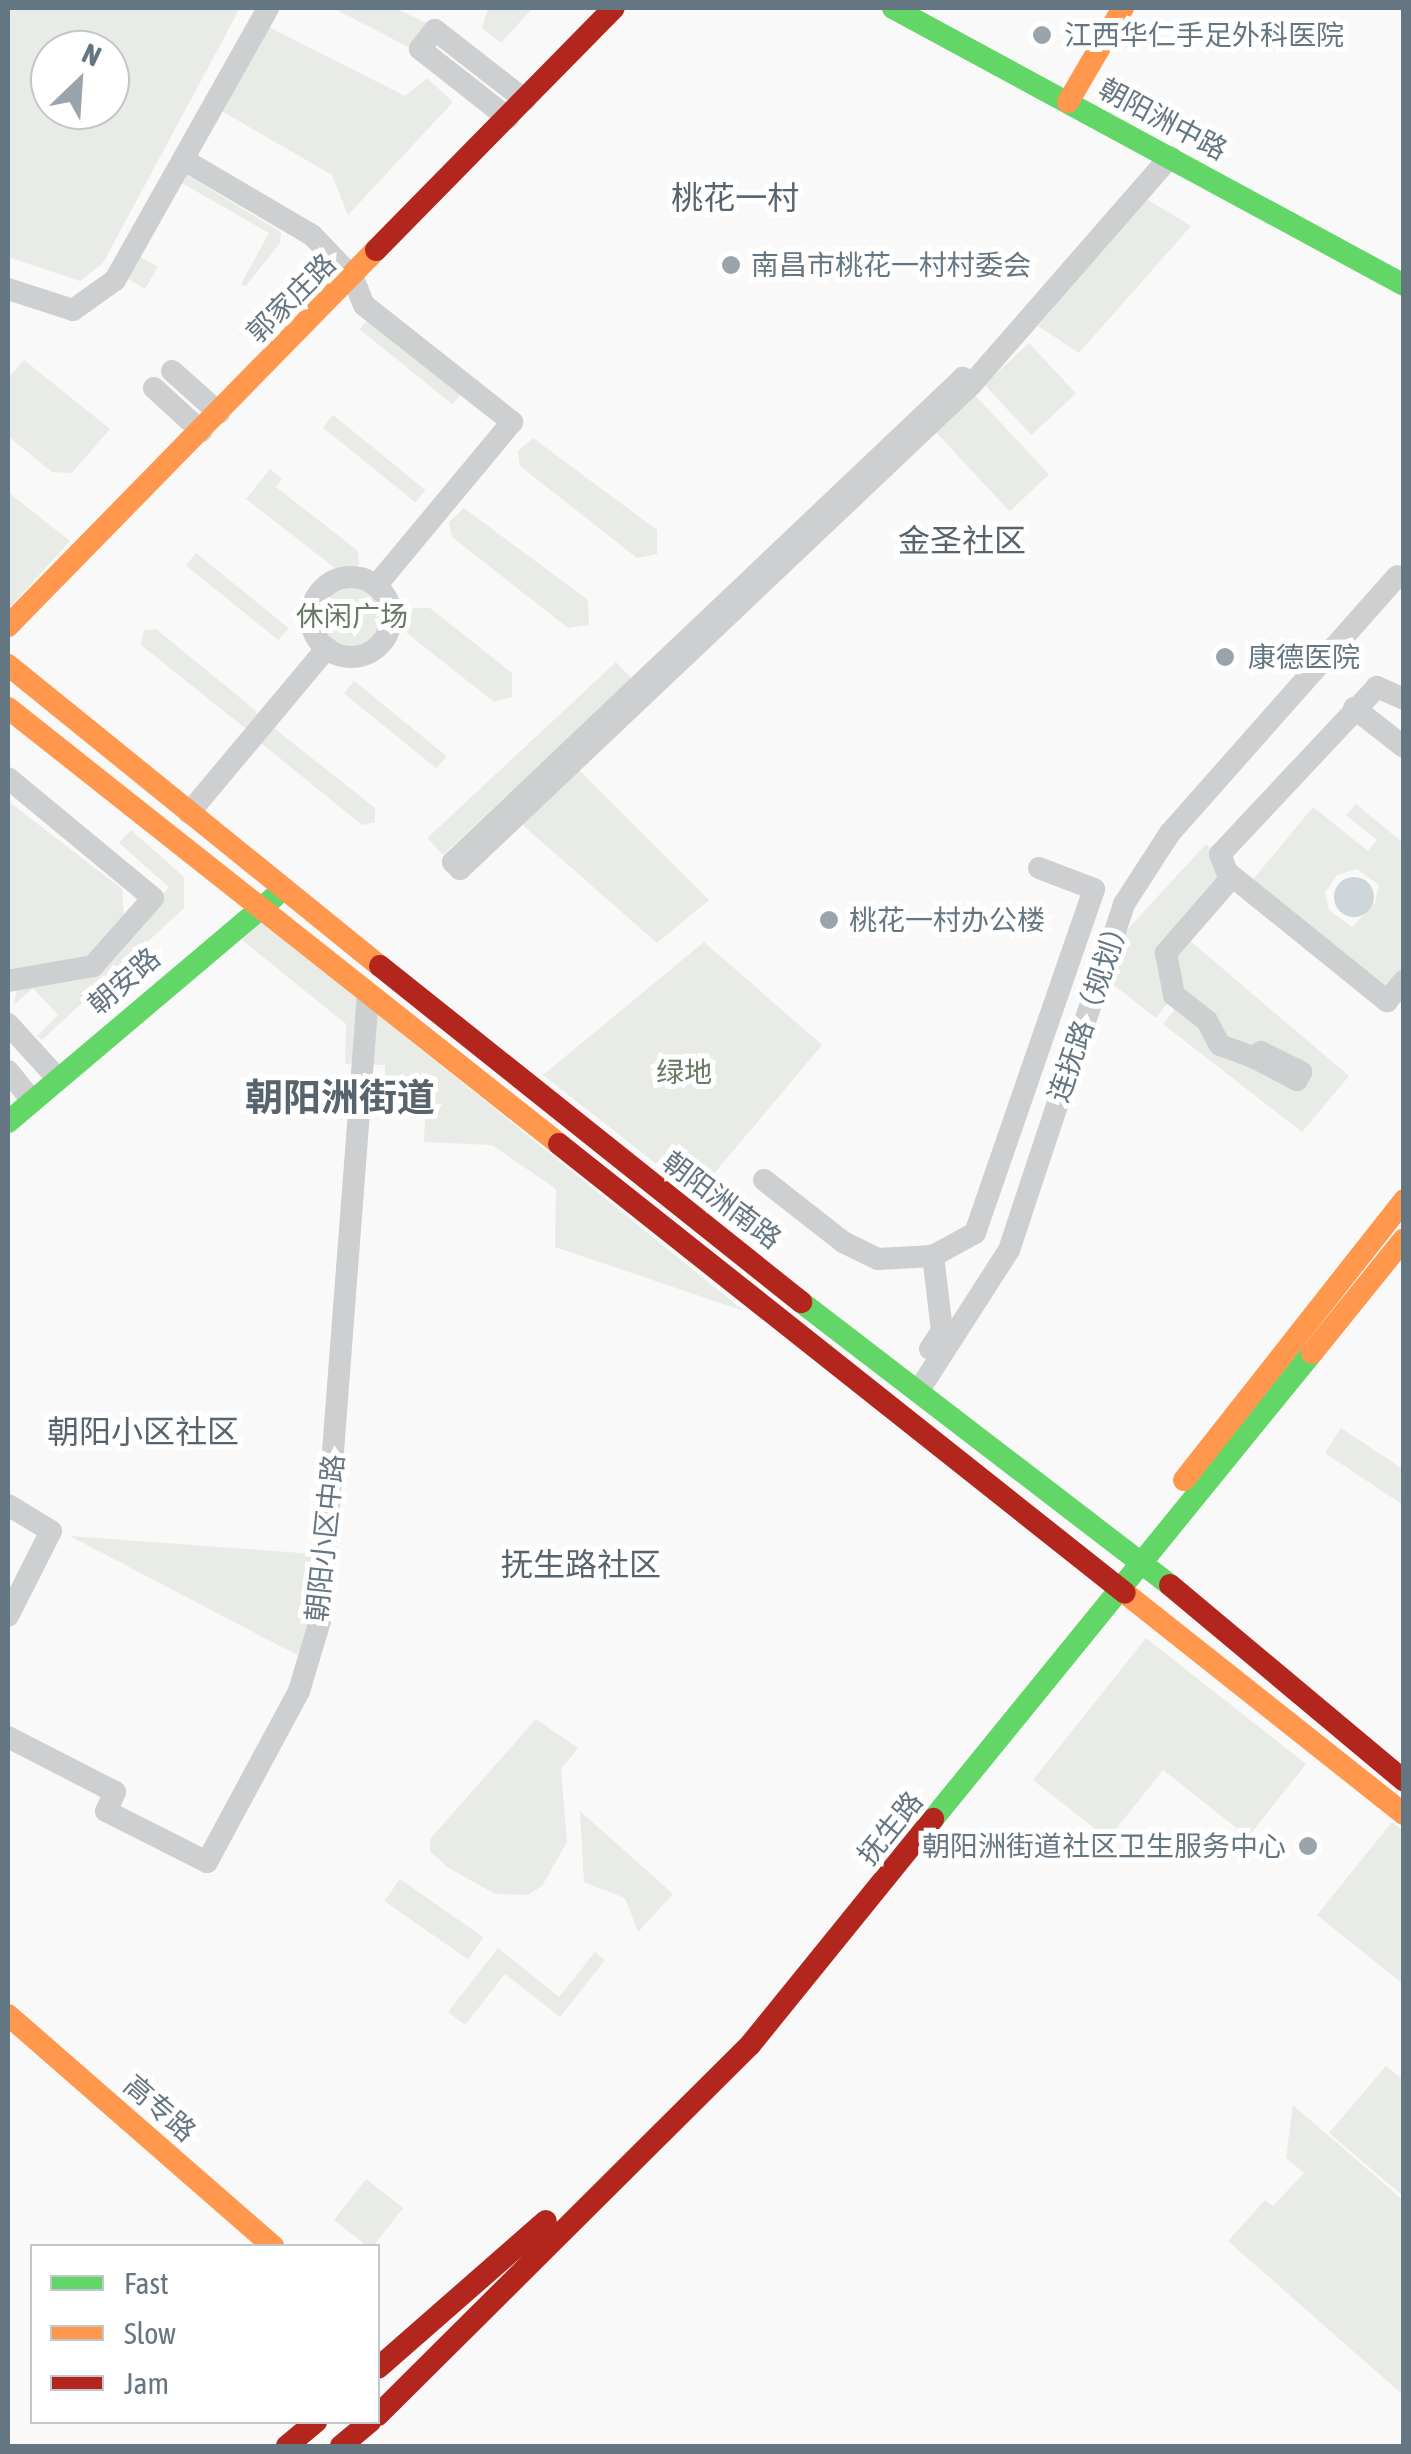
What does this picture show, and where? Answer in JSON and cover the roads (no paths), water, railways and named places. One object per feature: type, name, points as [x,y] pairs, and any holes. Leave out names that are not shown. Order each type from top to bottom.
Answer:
[{"type":"main road","points":[[586,38],[599,8]]},
{"type":"main road","name":"郭家庄路","points":[[8,626],[614,8]]},
{"type":"main road","name":"朝阳洲中路","points":[[893,8],[1404,285]]},
{"type":"main road","points":[[1068,102],[1123,8]]},
{"type":"main road","name":"朝阳洲南路","points":[[8,665],[697,1222],[915,1383],[1136,1558],[1404,1781]]},
{"type":"main road","name":"朝阳洲南路","points":[[8,708],[1404,1814]]},
{"type":"main road","name":"朝安路","points":[[8,1122],[283,890]]},
{"type":"main road","name":"抚生路","points":[[380,2413],[750,2045],[1136,1558],[1404,1200]]},
{"type":"main road","name":"抚生路","points":[[1136,1558],[1404,1240]]},
{"type":"main road","name":"抚生路","points":[[384,2353],[578,2194],[710,2057],[1115,1585]]},
{"type":"main road","name":"高专路","points":[[8,2015],[271,2244]]},
{"type":"main road","points":[[384,2353],[414,2382]]},
{"type":"main road","points":[[287,2446],[314,2424]]},
{"type":"main road","points":[[341,2446],[368,2424]]},
{"type":"street","points":[[8,289],[72,310],[90,303],[115,280],[268,8]]},
{"type":"street","points":[[508,118],[420,49],[436,30],[525,100]]},
{"type":"street","points":[[971,385],[962,378],[453,862],[460,869],[971,385],[1170,157]]},
{"type":"street","points":[[184,160],[312,234],[352,278],[364,305],[512,422],[376,586]]},
{"type":"street","points":[[172,371],[219,413]]},
{"type":"street","points":[[154,388],[201,431]]},
{"type":"street","name":"连抚路（规划）","points":[[915,1383],[1008,1250],[1124,904],[1170,832],[1397,576]]},
{"type":"street","points":[[344,577],[376,586],[391,612],[385,638],[365,654],[327,648],[311,614],[321,590],[344,577]]},
{"type":"street","points":[[188,813],[327,648]]},
{"type":"street","points":[[1404,699],[1376,687],[1220,854],[1232,876],[1387,1001],[1404,981]]},
{"type":"street","points":[[1354,708],[1404,747]]},
{"type":"street","points":[[8,778],[153,898],[93,966],[8,981]]},
{"type":"street","points":[[764,1180],[843,1242],[878,1259],[932,1256],[975,1233],[990,1201],[1094,889],[1039,868]]},
{"type":"street","points":[[1232,876],[1166,954],[1174,995],[1207,1021],[1220,1045],[1253,1057]]},
{"type":"street","name":"朝阳小区中路","points":[[8,1738],[116,1792],[106,1811],[207,1862],[299,1692],[320,1621],[368,995]]},
{"type":"street","points":[[9,1020],[58,1079]]},
{"type":"street","points":[[8,1071],[32,1101]]},
{"type":"street","points":[[915,1383],[942,1331],[932,1256]]},
{"type":"street","points":[[8,1505],[51,1531],[8,1616]]},
{"type":"place","name":"江西华仁手足外科医院","points":[[1042,35]]},
{"type":"place","name":"南昌市桃花一村村委会","points":[[731,265]]},
{"type":"place","name":"康德医院","points":[[1225,657]]},
{"type":"place","name":"桃花一村办公楼","points":[[829,920]]},
{"type":"place","name":"朝阳洲街道社区卫生服务中心","points":[[1308,1846]]},
{"type":"district","name":"桃花一村","points":[[735,198]]},
{"type":"district","name":"金圣社区","points":[[962,541]]},
{"type":"district","name":"朝阳洲街道","points":[[340,1098]]},
{"type":"district","name":"朝阳小区社区","points":[[143,1432]]},
{"type":"district","name":"抚生路社区","points":[[581,1565]]},
{"type":"park label","name":"休闲广场","points":[[352,616]]},
{"type":"park label","name":"绿地","points":[[684,1072]]}]
